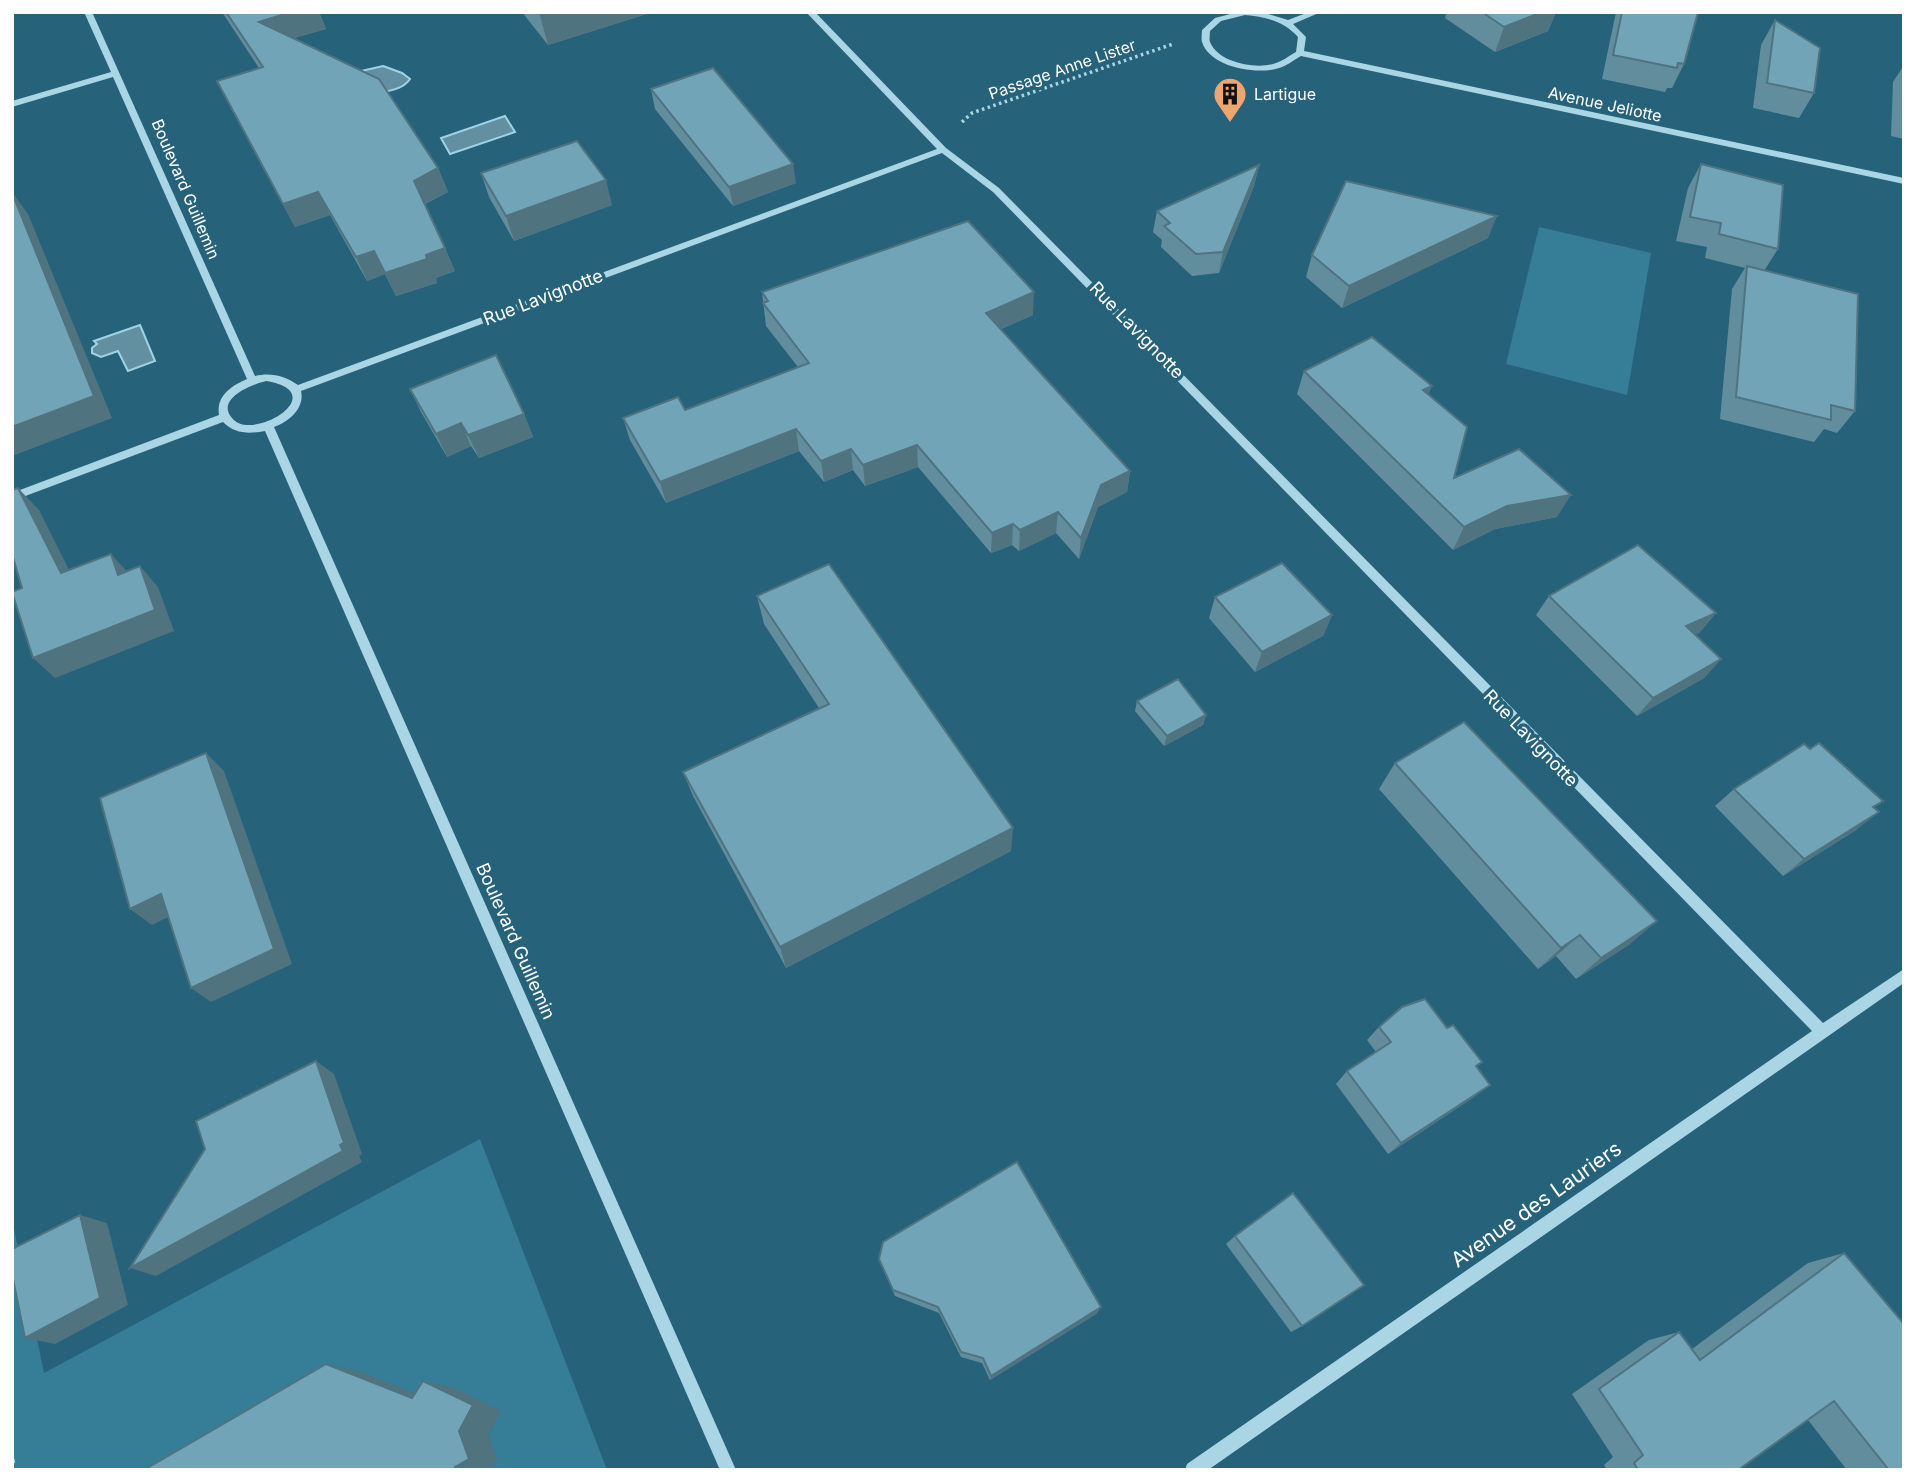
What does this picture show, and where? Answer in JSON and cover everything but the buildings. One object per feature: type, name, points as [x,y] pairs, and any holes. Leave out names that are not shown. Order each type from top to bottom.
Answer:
[{"type":"street","name":"Boulevard Guillemin","points":[[88,12],[252,380]]},
{"type":"street","points":[[810,12],[943,150]]},
{"type":"street","points":[[1288,23],[1317,12]]},
{"type":"street","points":[[1261,13],[1288,23],[1302,37],[1300,53],[1292,61],[1265,69],[1233,65],[1209,51],[1204,42],[1204,33],[1209,25],[1231,14],[1261,13]]},
{"type":"street","name":"Avenue Jeliotte","points":[[1300,53],[1904,181]]},
{"type":"street","points":[[12,104],[116,73]]},
{"type":"street","name":"Rue Lavignotte","points":[[297,389],[943,150],[996,190],[1821,1031]]},
{"type":"street","points":[[280,378],[297,389],[297,405],[290,414],[270,427],[241,429],[224,417],[223,407],[228,397],[252,380],[280,378]]},
{"type":"street","points":[[12,497],[224,417]]},
{"type":"street","name":"Boulevard Guillemin","points":[[270,427],[728,1470]]},
{"type":"street","name":"Avenue des Lauriers","points":[[1193,1470],[1904,975]]},
{"type":"path","name":"Passage Anne Lister","points":[[943,150],[956,127],[972,113],[1204,33]]},
{"type":"path","points":[[12,1459],[14,1470]]},
{"type":"shaded area","points":[[383,66],[410,79],[401,87],[381,92],[361,71]]},
{"type":"shaded area","points":[[505,116],[515,132],[450,154],[441,138]]},
{"type":"shaded area","points":[[1539,227],[1651,253],[1627,395],[1506,364]]},
{"type":"shaded area","points":[[140,325],[155,361],[128,371],[118,351],[101,357],[92,353],[92,348],[97,344],[94,341]]},
{"type":"shaded area","points":[[480,1139],[607,1470],[485,1470],[488,1435],[500,1411],[195,1470],[12,1470],[12,1219],[44,1373]]},
{"type":"place","name":"Lartigue","points":[[1230,124]]}]
